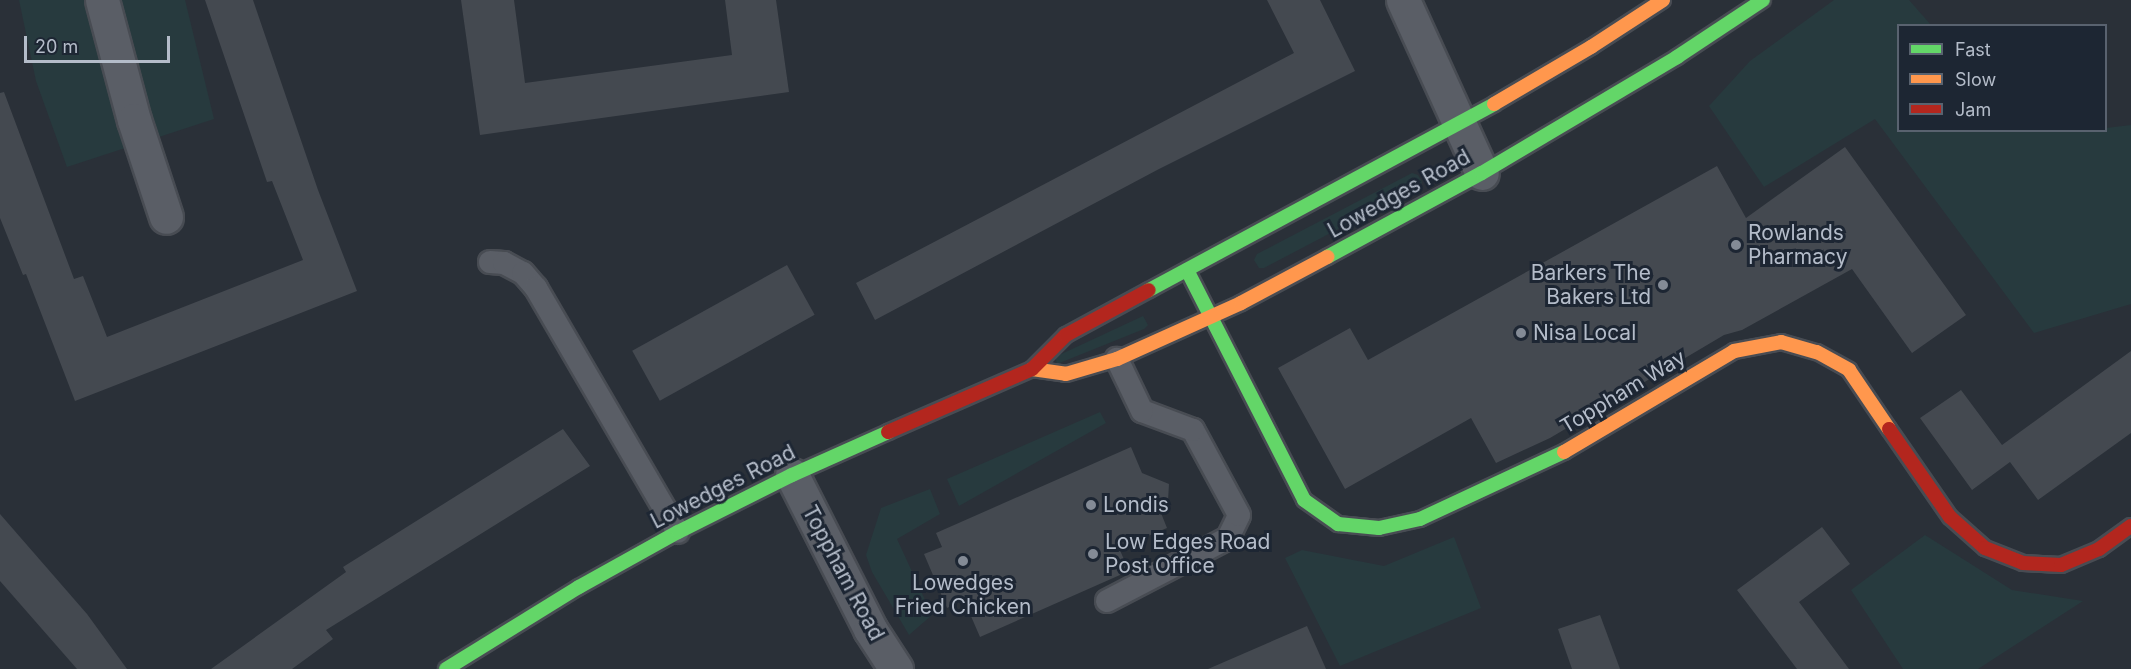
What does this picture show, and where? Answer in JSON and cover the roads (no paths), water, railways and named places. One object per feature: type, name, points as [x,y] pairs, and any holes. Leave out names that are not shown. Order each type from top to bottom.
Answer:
[{"type":"street","points":[[102,0],[134,120],[166,217]]},
{"type":"street","points":[[1403,0],[1458,125],[1482,173]]},
{"type":"street","name":"Lowedges Road","points":[[446,669],[579,587],[678,532],[792,475],[1000,381],[1032,369],[1066,335],[1458,125],[1591,47],[1663,0]]},
{"type":"street","name":"Lowedges Road","points":[[1032,369],[1066,374],[1117,359],[1212,316],[1296,274],[1482,173],[1677,57],[1763,0]]},
{"type":"street","name":"Toppham Way","points":[[1187,270],[1304,500],[1338,524],[1379,528],[1420,519],[1564,452],[1734,351],[1781,342],[1818,352],[1849,370],[1950,517],[1985,548],[2023,563],[2061,565],[2099,549],[2131,526]]},
{"type":"street","name":"Toppham Road","points":[[792,475],[870,629],[896,669]]},
{"type":"lane","points":[[490,262],[504,263],[523,273],[536,288],[678,532]]},
{"type":"lane","points":[[1107,601],[1228,537],[1239,515],[1193,430],[1142,411],[1117,359]]},
{"type":"place","name":"Rowlands Pharmacy","points":[[1736,245]]},
{"type":"place","name":"Barkers The Bakers Ltd","points":[[1663,285]]},
{"type":"place","name":"Nisa Local","points":[[1521,333]]},
{"type":"place","name":"Londis","points":[[1091,505]]},
{"type":"place","name":"Low Edges Road Post Office","points":[[1093,554]]},
{"type":"place","name":"Lowedges Fried Chicken","points":[[963,561]]}]
